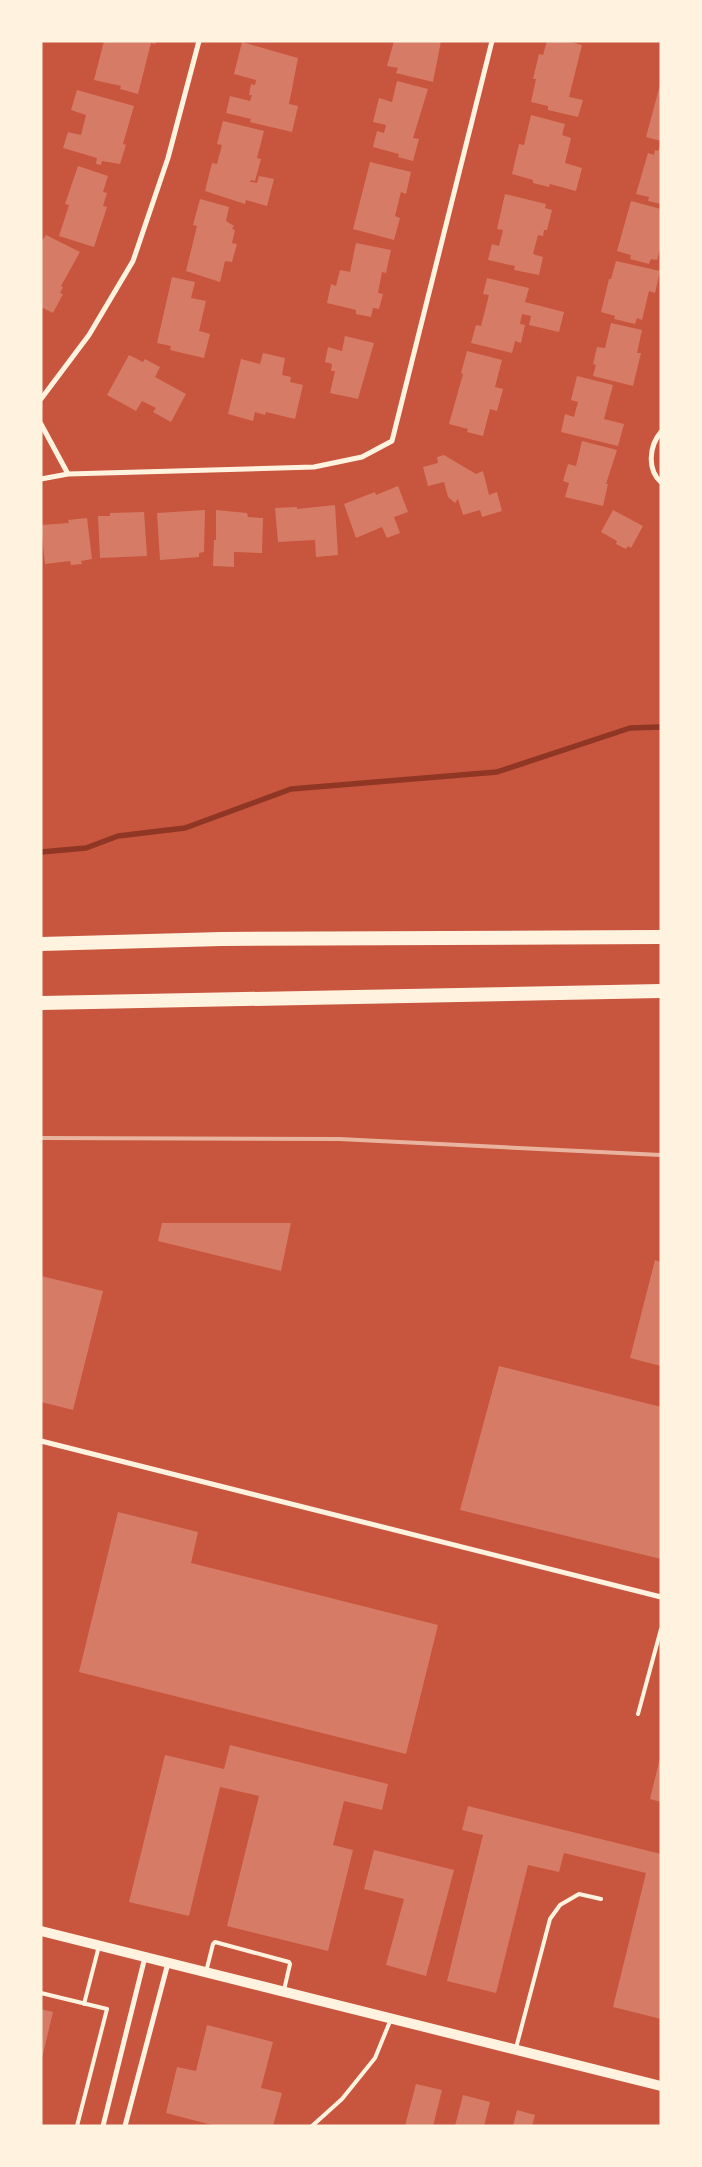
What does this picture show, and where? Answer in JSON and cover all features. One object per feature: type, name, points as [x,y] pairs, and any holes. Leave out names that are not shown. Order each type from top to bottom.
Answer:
[{"type":"highway","points":[[41,944],[230,939],[661,937]]},
{"type":"highway","points":[[41,1003],[661,991]]},
{"type":"main road","points":[[41,1931],[661,2086]]},
{"type":"street","points":[[41,399],[88,335],[133,261],[168,158],[199,41]]},
{"type":"street","points":[[41,478],[68,474],[314,467],[362,457],[392,441],[492,41]]},
{"type":"street","points":[[41,424],[68,474]]},
{"type":"street","points":[[661,432],[655,442],[651,468],[655,477],[661,482]]},
{"type":"street","points":[[41,1441],[661,1597]]},
{"type":"street","points":[[103,2126],[145,1957]]},
{"type":"street","points":[[126,2126],[168,1963]]},
{"type":"lane","points":[[638,1714],[661,1629]]},
{"type":"lane","points":[[516,2050],[550,1919],[560,1905],[579,1894],[601,1899]]},
{"type":"lane","points":[[206,1972],[215,1942],[289,1962],[283,1992]]},
{"type":"lane","points":[[84,2004],[99,1946]]},
{"type":"lane","points":[[41,1993],[107,2009],[77,2126]]},
{"type":"lane","points":[[312,2126],[342,2099],[375,2058],[391,2018]]},
{"type":"building","points":[[104,41],[156,41],[155,44],[151,43],[138,94],[120,89],[121,86],[94,80]]},
{"type":"building","points":[[394,41],[441,41],[433,82],[396,73],[398,68],[387,66]]},
{"type":"building","points":[[547,41],[567,41],[582,45],[569,97],[583,100],[578,117],[548,110],[548,106],[531,102],[536,79],[533,79],[539,54],[543,55]]},
{"type":"building","points":[[242,42],[298,58],[289,104],[298,106],[292,132],[250,122],[251,119],[226,113],[230,96],[250,101],[252,95],[249,95],[251,84],[255,85],[256,80],[234,74]]},
{"type":"building","points":[[397,81],[428,89],[413,138],[419,139],[413,161],[398,157],[399,154],[373,147],[377,131],[384,133],[386,125],[373,122],[379,98],[392,102]]},
{"type":"building","points":[[661,85],[661,141],[646,137]]},
{"type":"building","points":[[77,90],[134,106],[123,144],[126,145],[120,164],[102,161],[101,165],[96,164],[97,158],[63,148],[68,132],[81,135],[86,115],[71,110]]},
{"type":"building","points":[[531,115],[565,124],[562,135],[571,138],[565,163],[582,168],[576,191],[550,184],[549,187],[533,183],[533,180],[512,174],[519,144],[524,145]]},
{"type":"building","points":[[223,121],[264,131],[257,158],[261,159],[255,181],[251,180],[250,182],[257,183],[259,176],[274,179],[267,206],[246,200],[245,204],[205,191],[212,163],[217,164],[222,145],[217,144]]},
{"type":"building","points":[[661,143],[661,204],[648,201],[649,197],[636,194],[648,153],[654,155],[655,150],[658,151]]},
{"type":"building","points":[[370,162],[411,172],[406,194],[401,192],[395,216],[400,218],[394,240],[353,229]]},
{"type":"building","points":[[78,166],[108,176],[103,192],[107,193],[103,206],[107,207],[94,247],[59,236],[69,205],[65,204]]},
{"type":"building","points":[[505,194],[546,204],[545,208],[552,210],[547,230],[544,230],[543,236],[538,235],[533,254],[543,257],[539,275],[514,270],[515,266],[488,260],[492,244],[499,246],[503,230],[497,229]]},
{"type":"building","points":[[200,199],[229,207],[226,221],[234,226],[232,229],[235,230],[232,243],[237,244],[232,262],[225,261],[220,282],[186,271],[197,226],[193,225]]},
{"type":"building","points":[[631,201],[661,209],[661,246],[657,260],[651,259],[649,264],[630,259],[631,255],[617,251]]},
{"type":"building","points":[[46,235],[80,252],[61,286],[63,287],[60,293],[63,294],[53,313],[41,307],[41,242]]},
{"type":"building","points":[[356,243],[391,250],[386,273],[382,272],[378,293],[383,294],[379,309],[373,308],[371,317],[356,314],[356,310],[327,303],[331,284],[336,286],[340,270],[350,272]]},
{"type":"building","points":[[616,261],[660,271],[655,293],[649,291],[642,320],[637,318],[635,324],[614,319],[615,316],[601,312],[609,279],[611,279]]},
{"type":"building","points":[[172,277],[195,282],[191,298],[206,301],[199,331],[210,334],[204,358],[170,350],[171,346],[157,343]]},
{"type":"building","points":[[487,278],[529,288],[525,302],[564,312],[559,332],[529,325],[531,316],[522,314],[520,324],[525,325],[521,343],[515,341],[512,353],[471,343],[476,325],[481,326],[489,295],[483,294]]},
{"type":"building","points":[[611,323],[642,330],[637,353],[641,353],[633,386],[593,376],[596,365],[593,364],[597,347],[605,348]]},
{"type":"building","points":[[345,336],[374,343],[358,399],[330,393],[335,371],[331,371],[332,364],[325,362],[328,347],[342,351]]},
{"type":"building","points":[[467,351],[502,360],[495,387],[503,389],[497,411],[490,409],[483,436],[467,432],[468,429],[449,424],[463,374],[461,373]]},
{"type":"building","points":[[263,353],[285,358],[282,375],[291,377],[290,382],[303,385],[295,419],[266,412],[265,415],[255,412],[253,421],[228,414],[241,359],[260,364]]},
{"type":"building","points":[[129,355],[143,362],[145,359],[160,367],[155,377],[186,394],[171,422],[153,412],[156,408],[142,401],[136,411],[107,395]]},
{"type":"building","points":[[577,376],[613,385],[604,419],[624,424],[618,446],[561,432],[565,414],[574,417],[578,402],[571,400]]},
{"type":"building","points":[[582,441],[617,450],[606,484],[608,484],[603,506],[565,497],[569,483],[563,481],[568,464],[576,466]]},
{"type":"building","points":[[444,455],[476,474],[483,471],[489,495],[497,492],[502,511],[482,517],[480,510],[463,515],[458,499],[455,503],[448,497],[444,482],[428,486],[423,467],[438,463],[437,457]]},
{"type":"building","points":[[398,486],[408,512],[394,517],[400,533],[387,538],[382,527],[356,538],[344,504],[375,492],[376,495]]},
{"type":"building","points":[[335,505],[338,555],[316,557],[315,540],[278,542],[275,508],[297,507],[297,509]]},
{"type":"building","points":[[205,510],[204,552],[199,553],[199,557],[160,560],[157,513]]},
{"type":"building","points":[[216,510],[247,513],[248,517],[263,518],[262,553],[234,552],[234,567],[213,566],[214,540],[216,540]]},
{"type":"building","points":[[613,510],[643,526],[631,548],[628,546],[626,549],[616,544],[617,541],[601,532]]},
{"type":"building","points":[[144,512],[147,556],[100,558],[98,516],[110,516],[110,513]]},
{"type":"building","points":[[87,518],[92,559],[81,561],[82,564],[71,565],[70,561],[45,564],[41,525],[69,523],[68,520]]},
{"type":"building","points":[[162,1223],[291,1223],[281,1271],[158,1241]]},
{"type":"building","points":[[655,1260],[661,1262],[661,1366],[630,1358]]},
{"type":"building","points":[[41,1276],[103,1291],[73,1410],[41,1402]]},
{"type":"building","points":[[499,1366],[661,1407],[661,1559],[460,1510]]},
{"type":"building","points":[[118,1512],[198,1532],[191,1563],[438,1625],[406,1754],[79,1672]]},
{"type":"building","points":[[230,1745],[388,1784],[382,1810],[344,1801],[333,1845],[353,1850],[328,1951],[227,1926],[259,1796],[220,1787],[189,1916],[129,1902],[165,1755],[224,1769]]},
{"type":"building","points":[[661,1758],[661,1802],[650,1799]]},
{"type":"building","points":[[468,1806],[661,1854],[661,2019],[613,2007],[646,1873],[564,1853],[559,1872],[528,1865],[496,1993],[447,1981],[483,1835],[462,1830]]},
{"type":"building","points":[[374,1850],[454,1870],[426,1976],[386,1965],[404,1899],[364,1889]]},
{"type":"building","points":[[41,2009],[53,2012],[42,2058],[41,2058]]},
{"type":"building","points":[[207,2025],[273,2042],[261,2088],[282,2093],[273,2126],[216,2126],[166,2113],[177,2067],[196,2071]]},
{"type":"building","points":[[416,2084],[442,2090],[433,2126],[405,2126]]},
{"type":"building","points":[[463,2095],[490,2102],[484,2126],[455,2126]]},
{"type":"building","points":[[517,2110],[535,2115],[532,2126],[513,2126]]},
{"type":"waterway","points":[[41,852],[86,848],[118,836],[185,828],[291,789],[497,772],[630,728],[661,727]]},
{"type":"railway","points":[[41,1138],[339,1139],[661,1155]]}]
